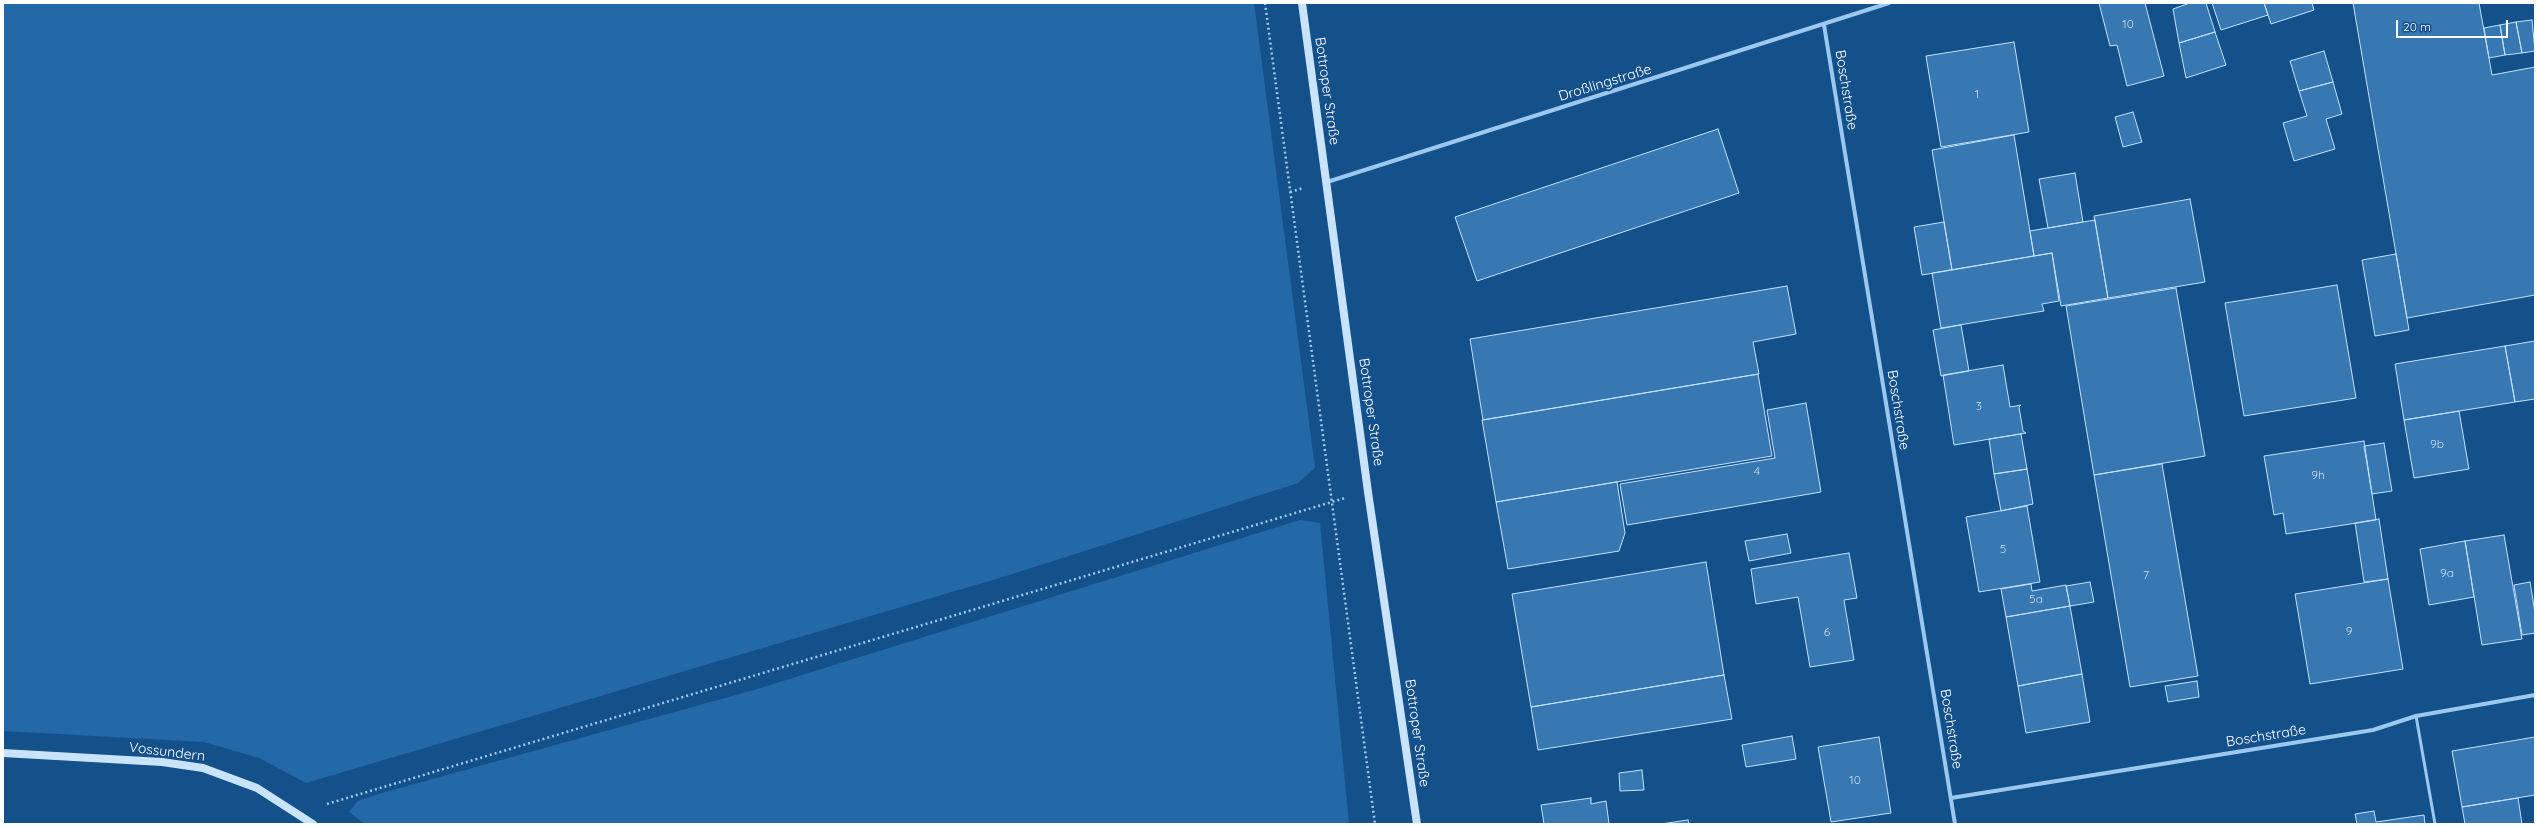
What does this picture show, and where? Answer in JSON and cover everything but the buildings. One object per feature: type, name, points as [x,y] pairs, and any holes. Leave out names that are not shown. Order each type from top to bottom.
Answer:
[{"type":"main road","name":"Bottroper Straße","points":[[1302,3],[1368,492],[1417,824]]},
{"type":"main road","name":"Vossundern","points":[[3,753],[162,762],[203,768],[257,788],[298,812],[314,824]]},
{"type":"street","name":"Droßlingstraße","points":[[1327,182],[1824,25],[1889,3]]},
{"type":"street","name":"Boschstraße","points":[[1824,25],[1955,824]]},
{"type":"street","name":"Boschstraße","points":[[1951,798],[2372,730],[2416,716],[2535,695]]},
{"type":"lane","points":[[2416,716],[2435,824]]},
{"type":"path","points":[[1265,3],[1375,824]]},
{"type":"path","points":[[298,812],[1332,501],[1368,492]]},
{"type":"shaded area","points":[[3,3],[1254,3],[1315,468],[1298,483],[1006,576],[306,783],[259,758],[204,742],[3,731]]},
{"type":"shaded area","points":[[1300,520],[1320,523],[1349,824],[365,824],[349,812],[358,801],[382,793],[754,690]]}]
